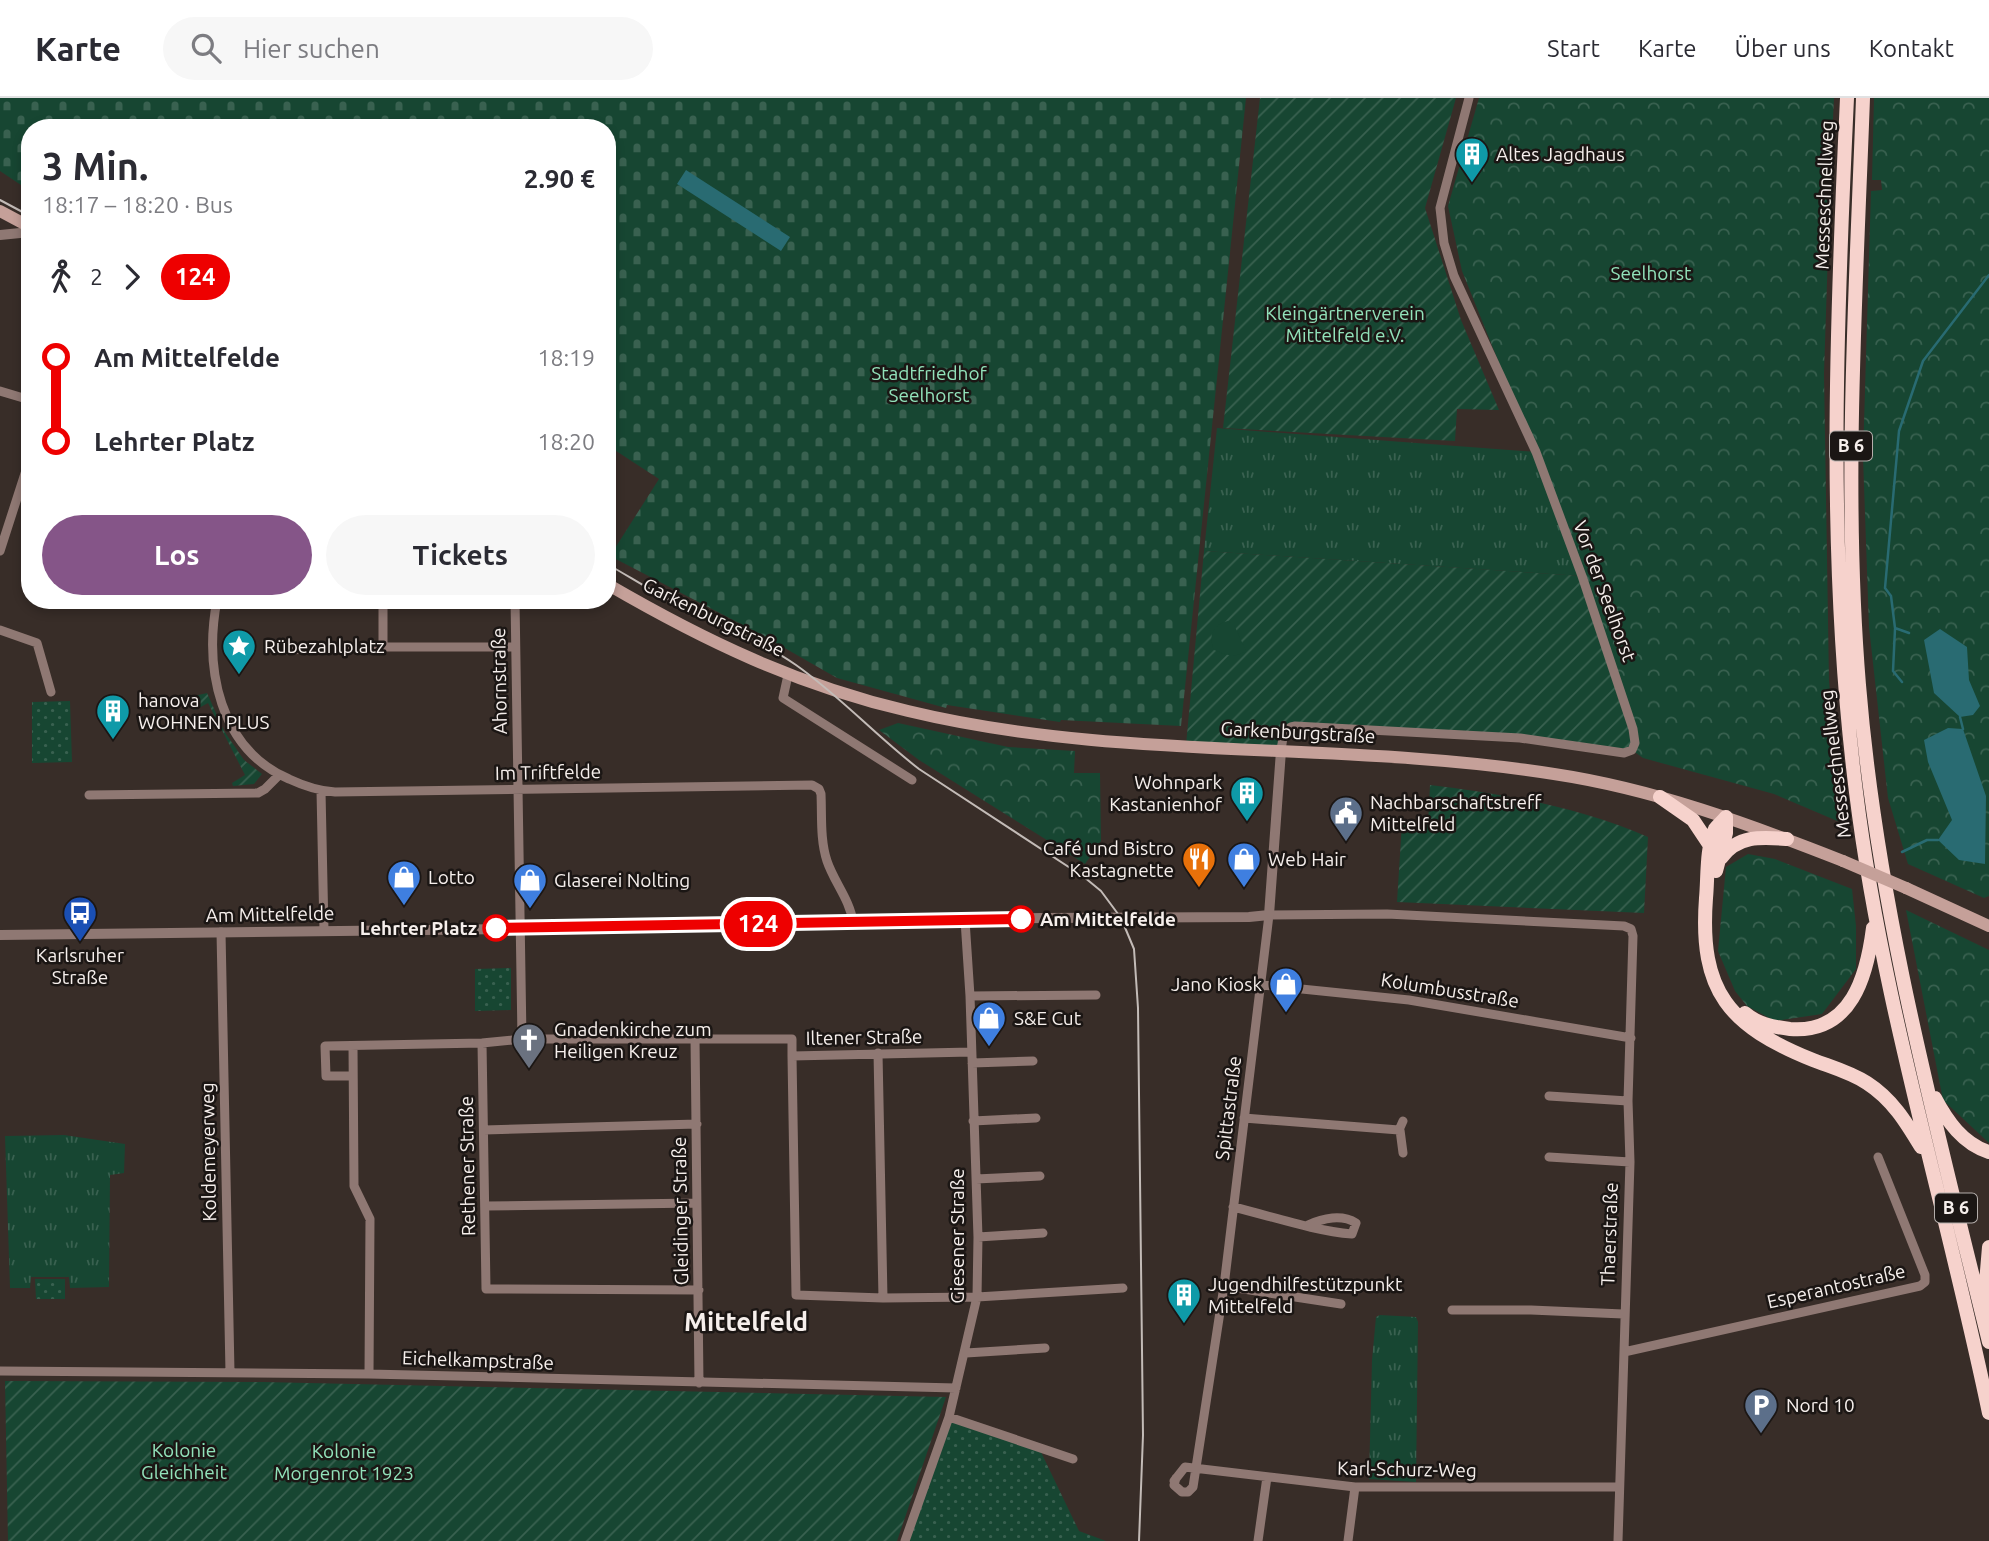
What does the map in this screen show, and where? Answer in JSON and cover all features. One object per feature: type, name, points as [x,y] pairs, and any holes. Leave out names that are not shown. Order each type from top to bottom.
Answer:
[{"type":"highway","name":"Messeschnellweg","points":[[1847,98],[1838,341],[1837,533],[1851,752],[1874,915],[1890,995],[1989,1413]]},
{"type":"highway","name":"Messeschnellweg","points":[[1863,98],[1851,438],[1851,534],[1856,640],[1872,794],[1905,992],[1989,1342]]},
{"type":"highway","points":[[1660,797],[1693,820],[1711,847]]},
{"type":"highway","points":[[1726,817],[1726,833],[1717,865],[1710,921],[1715,967],[1729,997],[1739,1009],[1761,1023],[1794,1029],[1809,1028],[1836,1016],[1849,1004],[1864,977],[1874,915]]},
{"type":"highway","points":[[1726,817],[1715,829],[1711,847],[1705,939],[1710,970],[1724,1000],[1742,1021],[1763,1037],[1815,1061],[1848,1072],[1886,1097],[1902,1115],[1929,1161]]},
{"type":"highway","points":[[1717,865],[1727,850],[1737,842],[1765,837],[1787,839]]},
{"type":"highway","points":[[1923,1073],[1952,1127],[1969,1142],[1989,1152]]},
{"type":"highway","points":[[1989,1247],[1986,1283],[1989,1327]]},
{"type":"main road","points":[[0,211],[21,224]]},
{"type":"main road","name":"Garkenburgstraße","points":[[616,589],[722,647],[788,675],[907,711],[972,724],[1106,740],[1419,758],[1497,765],[1571,777],[1660,797],[1726,817],[1843,861],[1989,926]]},
{"type":"street","name":"Vor der Seelhorst","points":[[1281,751],[1284,732],[1295,726],[1520,738],[1624,753],[1632,750],[1635,743],[1628,709],[1599,623],[1536,452],[1454,276],[1444,243],[1440,208],[1469,98]]},
{"type":"street","points":[[0,234],[21,231]]},
{"type":"street","points":[[0,391],[21,397]]},
{"type":"street","points":[[0,551],[21,486]]},
{"type":"street","points":[[89,795],[258,793],[279,775],[245,748],[222,709],[214,673],[215,609]]},
{"type":"street","points":[[383,609],[383,647]]},
{"type":"street","name":"Ahornstraße","points":[[515,609],[519,929]]},
{"type":"street","points":[[0,630],[37,643],[51,692]]},
{"type":"street","points":[[283,650],[515,647]]},
{"type":"street","points":[[788,675],[783,698],[912,780]]},
{"type":"street","name":"Spittastraße","points":[[1195,1468],[1185,1467],[1175,1480],[1177,1489],[1188,1492],[1193,1487],[1224,1286],[1262,985],[1281,751]]},
{"type":"street","name":"Im Triftfelde","points":[[279,775],[321,791],[812,785],[819,789],[821,794],[823,847],[851,911],[853,922]]},
{"type":"street","points":[[321,791],[324,931]]},
{"type":"street","name":"Am Mittelfelde","points":[[0,935],[1387,914],[1625,926],[1631,929]]},
{"type":"street","name":"Giesener Straße","points":[[905,1541],[950,1417],[977,1297],[978,1237],[965,920]]},
{"type":"street","points":[[519,929],[522,1039]]},
{"type":"street","name":"Thaerstraße","points":[[1618,1541],[1623,1314],[1630,1162],[1628,1101],[1633,936],[1631,929]]},
{"type":"street","name":"Koldemeyerweg","points":[[221,932],[230,1372]]},
{"type":"street","name":"Kolumbusstraße","points":[[1262,985],[1409,1000],[1631,1038]]},
{"type":"street","points":[[970,996],[1096,995]]},
{"type":"street","name":"Iltener Straße","points":[[353,1076],[326,1076],[325,1046],[482,1043],[522,1039],[792,1039],[792,1056],[971,1052]]},
{"type":"street","name":"Gleidinger Straße","points":[[695,1039],[699,1383]]},
{"type":"street","name":"Rethener Straße","points":[[482,1043],[486,1289],[699,1290]]},
{"type":"street","points":[[353,1046],[354,1186],[370,1218],[369,1374]]},
{"type":"street","points":[[878,1054],[883,1298]]},
{"type":"street","points":[[792,1056],[796,1295],[977,1297],[1124,1288]]},
{"type":"street","points":[[972,1063],[1033,1061]]},
{"type":"street","points":[[1549,1096],[1628,1101]]},
{"type":"street","points":[[973,1122],[1037,1118]]},
{"type":"street","points":[[1244,1118],[1402,1125],[1403,1153]]},
{"type":"street","points":[[484,1130],[696,1124]]},
{"type":"street","points":[[1549,1157],[1630,1162]]},
{"type":"street","name":"Esperantostraße","points":[[1624,1352],[1920,1286],[1925,1282],[1925,1275],[1878,1157]]},
{"type":"street","points":[[976,1180],[1040,1176]]},
{"type":"street","points":[[486,1206],[697,1203]]},
{"type":"street","points":[[1233,1207],[1308,1225]]},
{"type":"street","points":[[978,1237],[1043,1233]]},
{"type":"street","points":[[1224,1286],[1341,1304]]},
{"type":"street","points":[[1451,1310],[1623,1314]]},
{"type":"street","points":[[965,1353],[1045,1348]]},
{"type":"street","name":"Eichelkampstraße","points":[[0,1371],[369,1374],[956,1388]]},
{"type":"street","points":[[950,1417],[1073,1459]]},
{"type":"street","name":"Karl-Schurz-Weg","points":[[1195,1468],[1355,1487],[1619,1487]]},
{"type":"street","points":[[1258,1541],[1267,1477]]},
{"type":"street","points":[[1348,1541],[1355,1487]]},
{"type":"green space","name":"Stadtfriedhof Seelhorst","points":[[0,98],[1246,98],[1181,726],[1060,722],[947,705],[946,708],[837,678],[762,635],[616,559],[616,547],[659,479],[616,451],[616,119],[21,119],[21,185],[0,171]]},
{"type":"green space","name":"Kleingärtnerverein Mittelfeld e.V.","points":[[1260,98],[1456,98],[1425,208],[1461,320],[1499,410],[1457,409],[1455,441],[1223,428]]},
{"type":"green space","name":"Seelhorst","points":[[1479,98],[1834,98],[1830,180],[1823,181],[1823,189],[1830,190],[1824,374],[1829,681],[1842,823],[1774,794],[1643,758],[1632,750],[1635,743],[1533,447],[1462,271],[1448,206]]},
{"type":"green space","points":[[1874,98],[1989,98],[1989,896],[1984,898],[1908,864],[1888,798],[1869,627],[1863,457],[1871,191],[1882,190],[1881,180],[1872,180]]},
{"type":"green space","points":[[1217,428],[1536,452],[1582,576],[1204,551]]},
{"type":"green space","points":[[1204,551],[1582,576],[1628,709],[1632,750],[1520,738],[1288,727],[1281,751],[1186,745]]},
{"type":"green space","points":[[1228,621],[1235,627],[1246,651],[1234,656],[1214,650],[1212,645],[1215,628]]},
{"type":"green space","points":[[207,693],[224,731],[244,760],[262,774],[254,784],[233,786],[232,783],[245,775],[208,703],[195,710],[190,697]]},
{"type":"green space","points":[[70,701],[72,762],[32,763],[32,702]]},
{"type":"green space","points":[[898,723],[1008,747],[1075,751],[1074,773],[1100,773],[1101,841],[1085,864],[919,760],[879,730]]},
{"type":"green space","points":[[1430,785],[1541,803],[1596,817],[1648,837],[1644,913],[1397,902],[1402,823],[1428,824]]},
{"type":"green space","points":[[1748,854],[1775,859],[1852,889],[1856,926],[1856,969],[1822,1014],[1775,1021],[1747,1006],[1735,991],[1718,951],[1726,867]]},
{"type":"green space","points":[[1906,910],[1989,950],[1989,1143],[1943,1100]]},
{"type":"green space","name":"Lehrter Platz","points":[[511,968],[511,1010],[475,1011],[475,969]]},
{"type":"green space","points":[[64,1135],[125,1144],[124,1173],[110,1175],[109,1287],[70,1288],[69,1277],[31,1277],[30,1288],[10,1288],[5,1136]]},
{"type":"green space","points":[[35,1279],[65,1279],[65,1299],[36,1299]]},
{"type":"green space","points":[[1376,1317],[1416,1317],[1418,1322],[1416,1482],[1369,1479],[1372,1360]]},
{"type":"green space","name":"Kolonie Morgenrot 1923","points":[[5,1381],[263,1382],[946,1397],[897,1541],[8,1541]]},
{"type":"green space","points":[[949,1417],[1039,1448],[1079,1531],[1106,1541],[905,1541]]},
{"type":"water","points":[[686,170],[790,237],[781,251],[677,184]]},
{"type":"water","points":[[1940,629],[1967,647],[1969,680],[1980,706],[1973,715],[1960,717],[1934,693],[1924,640]]},
{"type":"water","points":[[1948,728],[1963,729],[1986,796],[1985,864],[1959,860],[1938,840],[1952,820],[1928,762],[1924,740]]},
{"type":"waterway","points":[[1909,633],[1895,628],[1891,596],[1885,588],[1899,431],[1923,361],[1989,275]]},
{"type":"waterway","points":[[1895,629],[1893,671],[1902,682]]},
{"type":"waterway","points":[[1960,717],[1963,729]]},
{"type":"waterway","points":[[1902,852],[1927,840],[1938,840]]},
{"type":"tram line","points":[[0,200],[21,211]]},
{"type":"tram line","points":[[616,569],[796,665],[919,769],[1084,877],[1101,891],[1121,918],[1134,949],[1138,1008],[1143,1435],[1139,1541]]},
{"type":"bus line","name":"124","points":[[496,928],[1021,919]]},
{"type":"place","name":"Altes Jagdhaus","points":[[1472,184]]},
{"type":"place","name":"Rübezahlplatz","points":[[239,676]]},
{"type":"place","name":"hanova WOHNEN PLUS","points":[[113,741]]},
{"type":"place","name":"Wohnpark Kastanienhof","points":[[1247,823]]},
{"type":"place","name":"Nachbarschaftstreff Mittelfeld","points":[[1346,843]]},
{"type":"place","name":"Café und Bistro Kastagnette","points":[[1199,889]]},
{"type":"place","name":"Web Hair","points":[[1244,889]]},
{"type":"place","name":"Lotto","points":[[404,907]]},
{"type":"place","name":"Glaserei Nolting","points":[[530,910]]},
{"type":"place","name":"Am Mittelfelde","points":[[1021,919]]},
{"type":"place","name":"Lehrter Platz","points":[[496,928]]},
{"type":"place","name":"Karlsruher Straße","points":[[80,943]]},
{"type":"place","name":"Jano Kiosk","points":[[1286,1014]]},
{"type":"place","name":"S&E Cut","points":[[989,1048]]},
{"type":"place","name":"Gnadenkirche zum Heiligen Kreuz","points":[[529,1070]]},
{"type":"place","name":"Jugendhilfestützpunkt Mittelfeld","points":[[1184,1325]]},
{"type":"place","name":"Nord 10","points":[[1761,1435]]},
{"type":"district","name":"Mittelfeld","points":[[746,1322]]},
{"type":"park label","name":"Kolonie Gleichheit","points":[[184,1461]]}]
